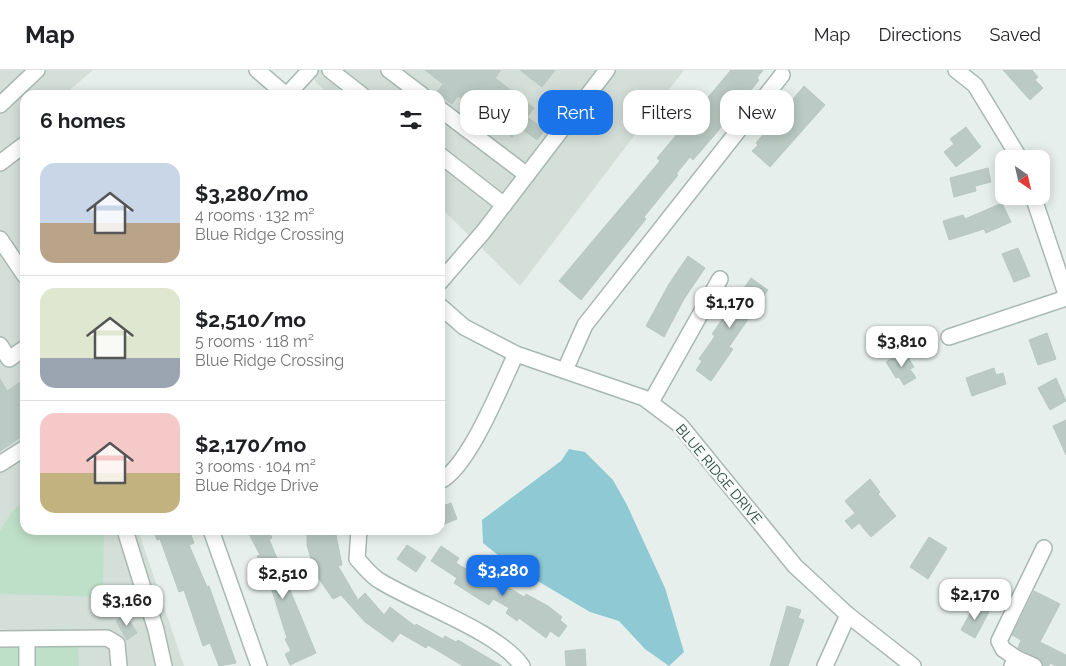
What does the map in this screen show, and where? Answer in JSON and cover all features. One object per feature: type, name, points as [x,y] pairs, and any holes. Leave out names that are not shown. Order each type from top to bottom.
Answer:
[{"type":"street","points":[[0,105],[37,70]]},
{"type":"street","points":[[257,70],[281,90]]},
{"type":"street","points":[[292,90],[310,70]]},
{"type":"street","points":[[330,70],[356,90]]},
{"type":"street","points":[[389,70],[415,90]]},
{"type":"street","points":[[445,276],[504,205],[607,70]]},
{"type":"street","points":[[956,70],[975,85],[1015,150]]},
{"type":"street","points":[[565,370],[585,325],[782,76]]},
{"type":"street","points":[[445,113],[527,175]]},
{"type":"street","points":[[0,163],[20,148]]},
{"type":"street","points":[[445,159],[504,205]]},
{"type":"street","points":[[949,337],[1066,296],[1035,205]]},
{"type":"street","points":[[0,239],[20,269]]},
{"type":"street","points":[[651,402],[720,279]]},
{"type":"street","name":"BLUE RIDGE DRIVE","points":[[445,310],[464,327],[516,354],[651,402],[680,425],[795,566],[848,615],[913,666]]},
{"type":"street","points":[[0,345],[9,359],[20,351]]},
{"type":"street","points":[[445,477],[458,467],[492,406],[516,354]]},
{"type":"street","points":[[0,464],[20,451]]},
{"type":"street","points":[[127,535],[156,630],[164,666]]},
{"type":"street","points":[[213,535],[259,666]]},
{"type":"street","points":[[359,535],[358,559],[378,580],[480,633],[514,654],[522,666]]},
{"type":"street","points":[[1034,666],[1014,662],[999,641],[1044,548]]},
{"type":"street","points":[[826,666],[848,615]]},
{"type":"street","points":[[0,639],[107,638],[117,644],[119,666]]},
{"type":"street","points":[[27,639],[27,666]]},
{"type":"shaded area","points":[[0,70],[93,70],[70,90],[20,90],[20,535],[140,535],[184,666],[0,666]]},
{"type":"shaded area","points":[[304,70],[684,70],[669,90],[623,90],[623,135],[635,135],[520,286],[445,212],[445,90],[324,90]]},
{"type":"green space","points":[[20,504],[20,535],[104,535],[103,597],[0,594],[0,531],[11,513]]},
{"type":"green space","points":[[78,636],[79,666],[0,666],[0,639]]},
{"type":"water","points":[[569,449],[585,452],[613,480],[627,505],[665,588],[684,652],[669,666],[645,649],[619,621],[590,612],[509,564],[483,543],[482,520],[561,461]]},
{"type":"building","points":[[425,70],[501,70],[495,78],[511,90],[460,90],[460,98],[458,96],[452,104],[445,99],[445,90],[438,90],[443,84]]},
{"type":"building","points":[[520,70],[555,70],[542,87]]},
{"type":"building","points":[[731,70],[763,70],[757,78],[759,80],[751,90],[720,90],[720,129],[693,160],[690,157],[676,174],[678,175],[644,217],[646,219],[581,300],[559,281],[660,161],[657,158],[676,135],[710,135],[710,95]]},
{"type":"building","points":[[1003,70],[1032,70],[1038,77],[1035,80],[1043,88],[1030,100]]},
{"type":"building","points":[[804,86],[825,105],[770,167],[752,151],[758,145],[756,143],[763,135],[794,135],[794,98]]},
{"type":"building","points":[[528,103],[534,108],[528,116]]},
{"type":"building","points":[[528,118],[538,125],[538,135],[541,135],[537,140],[528,134]]},
{"type":"building","points":[[966,127],[981,147],[956,167],[944,152],[954,144],[950,139]]},
{"type":"building","points":[[988,168],[991,182],[975,186],[976,191],[954,197],[950,178]]},
{"type":"building","points":[[997,205],[1003,205],[1011,222],[986,233],[984,229],[949,240],[943,221],[963,215],[965,219]]},
{"type":"building","points":[[1018,248],[1030,276],[1014,282],[1002,254]]},
{"type":"building","points":[[688,256],[705,268],[684,299],[664,337],[646,326],[669,284]]},
{"type":"building","points":[[751,278],[768,290],[729,347],[733,349],[711,381],[696,370],[702,361],[699,359],[715,336],[712,334]]},
{"type":"building","points":[[1047,333],[1056,359],[1038,365],[1029,340]]},
{"type":"building","points":[[904,351],[914,367],[910,369],[916,378],[904,385],[899,377],[896,378],[886,362]]},
{"type":"building","points":[[994,368],[996,375],[1003,373],[1006,384],[972,396],[966,378]]},
{"type":"building","points":[[1056,378],[1066,401],[1050,410],[1038,388]]},
{"type":"building","points":[[0,379],[7,391],[20,382],[20,437],[0,451]]},
{"type":"building","points":[[1066,420],[1066,455],[1053,426]]},
{"type":"building","points":[[870,479],[880,492],[878,494],[896,516],[871,537],[859,523],[852,529],[845,521],[855,513],[845,501]]},
{"type":"building","points":[[451,503],[457,519],[445,524],[445,505]]},
{"type":"building","points":[[155,535],[191,535],[194,543],[189,545],[207,587],[209,586],[236,663],[219,666],[210,643],[203,646],[184,590],[179,592],[160,539],[157,540]]},
{"type":"building","points":[[250,535],[270,535],[272,538],[269,539],[316,653],[290,665],[285,654],[291,651],[285,639],[287,638],[269,581],[257,556],[260,555]]},
{"type":"building","points":[[307,535],[336,535],[342,565],[338,566],[358,600],[365,593],[384,615],[390,607],[415,626],[416,624],[443,639],[445,636],[456,642],[458,640],[502,666],[463,666],[428,645],[426,648],[400,633],[393,642],[365,622],[341,595],[333,599],[315,573],[307,545]]},
{"type":"building","points":[[929,537],[947,548],[928,579],[910,567]]},
{"type":"building","points":[[407,545],[426,557],[416,572],[397,559]]},
{"type":"building","points":[[441,546],[459,558],[456,563],[489,583],[493,578],[524,597],[526,594],[548,606],[562,617],[560,620],[567,626],[559,637],[550,631],[546,638],[519,618],[517,621],[506,613],[509,608],[493,599],[489,605],[479,599],[454,583],[457,578],[431,561]]},
{"type":"building","points":[[1034,591],[1060,604],[1040,642],[1066,655],[1066,666],[1056,666],[1050,663],[1049,666],[1043,666],[1040,659],[1018,648],[1021,640],[1012,635]]},
{"type":"building","points":[[975,604],[989,612],[975,638],[961,630]]},
{"type":"building","points":[[787,606],[801,610],[798,618],[804,620],[788,666],[770,666]]},
{"type":"building","points":[[126,615],[137,633],[127,640],[116,621]]},
{"type":"building","points":[[585,649],[586,666],[566,666],[565,651]]}]
